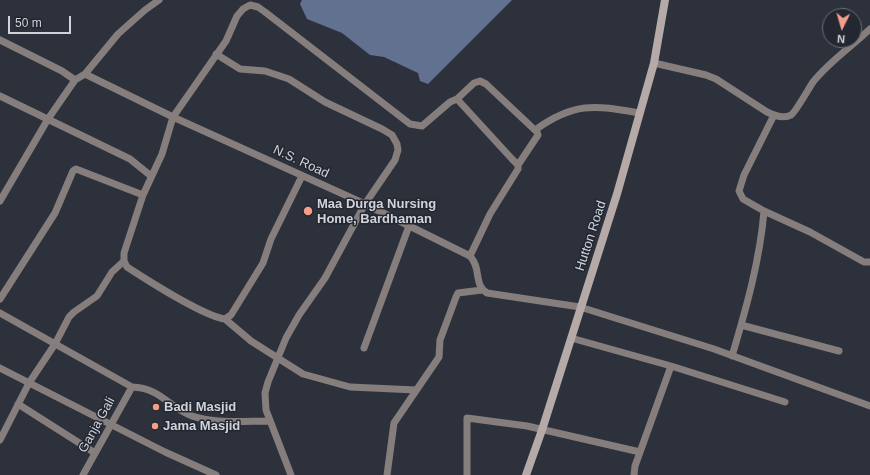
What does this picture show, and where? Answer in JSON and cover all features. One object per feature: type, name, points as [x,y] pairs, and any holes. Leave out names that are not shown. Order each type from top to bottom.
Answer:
[{"type":"street","name":"Hutton Road","points":[[526,475],[542,430],[617,194],[654,63],[665,0]]},
{"type":"street","points":[[0,201],[48,119],[75,80],[85,74],[118,34],[156,1]]},
{"type":"street","points":[[416,390],[350,387],[303,374],[278,357],[251,342],[225,319],[216,318],[178,297],[127,267],[124,261],[124,253],[143,195],[162,154],[173,117],[226,41],[237,16],[247,3],[258,7],[265,12],[410,124],[422,126],[450,102],[457,99],[474,83],[480,81],[486,84],[535,130],[538,135],[518,165],[518,169],[490,214],[470,256],[477,266],[479,285],[482,290],[492,295],[580,307],[732,356],[870,406]]},
{"type":"street","points":[[654,63],[706,74],[774,115],[790,115],[820,74],[870,29]]},
{"type":"street","points":[[0,40],[62,71],[75,80]]},
{"type":"street","points":[[216,54],[240,69],[265,71],[278,74],[325,102],[392,135],[397,144],[398,150],[395,160],[365,204],[326,278],[299,316],[278,357],[265,393],[269,421],[289,465],[291,475]]},
{"type":"street","name":"N.S. Road","points":[[85,74],[173,117],[365,204],[470,256]]},
{"type":"street","points":[[0,96],[130,159],[151,176]]},
{"type":"street","points":[[457,99],[518,165]]},
{"type":"street","points":[[535,130],[552,118],[572,109],[605,106],[639,113]]},
{"type":"street","points":[[774,115],[744,175],[739,191],[743,200],[810,232],[864,262],[870,262]]},
{"type":"street","points":[[0,300],[55,213],[73,171],[76,168],[143,195]]},
{"type":"street","points":[[225,319],[231,315],[263,263],[271,239],[302,176]]},
{"type":"street","points":[[732,356],[753,279],[764,210]]},
{"type":"street","points":[[364,348],[410,226]]},
{"type":"street","points":[[0,440],[29,383],[55,344],[69,317],[97,296],[112,272],[124,261]]},
{"type":"street","points":[[386,475],[394,423],[416,390],[431,371],[439,357],[440,340],[456,296],[458,294],[482,290]]},
{"type":"street","points":[[0,313],[132,386],[151,389],[182,410],[203,419],[269,421]]},
{"type":"street","points":[[741,325],[839,352]]},
{"type":"street","points":[[571,338],[671,366],[785,402]]},
{"type":"street","points":[[634,475],[640,452],[671,366]]},
{"type":"street","points":[[0,368],[111,425],[216,475]]},
{"type":"street","name":"Ganja Gali","points":[[83,475],[132,386]]},
{"type":"street","points":[[18,404],[95,453]]},
{"type":"street","points":[[467,475],[467,418],[503,422],[640,452]]},
{"type":"water","points":[[302,0],[512,0],[428,84],[420,81],[418,73],[384,57],[370,55],[342,33],[307,19],[300,4]]},
{"type":"place","name":"Maa Durga Nursing Home, Bardhaman","points":[[308,211]]},
{"type":"place","name":"Badi Masjid","points":[[156,407]]},
{"type":"place","name":"Jama Masjid","points":[[155,426]]}]
